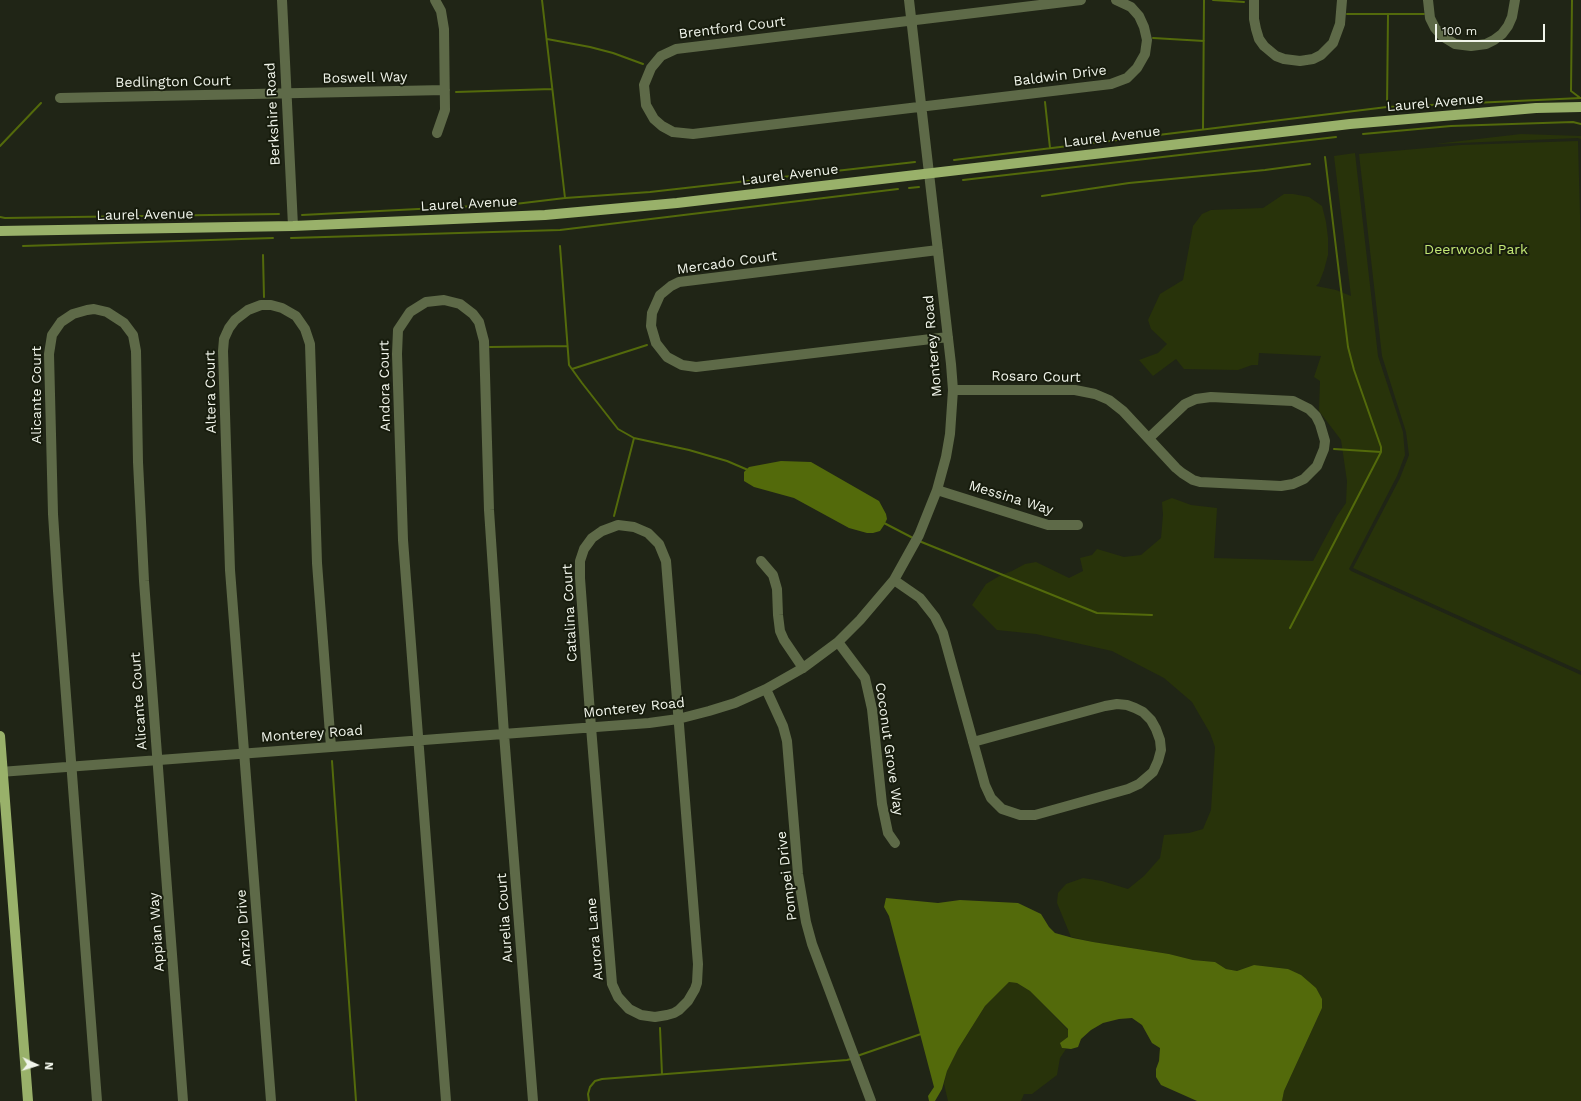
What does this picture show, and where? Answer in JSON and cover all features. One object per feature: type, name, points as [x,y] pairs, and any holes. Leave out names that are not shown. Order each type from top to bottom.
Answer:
[{"type":"main road","name":"Laurel Avenue","points":[[0,231],[293,226],[545,215],[677,203],[929,172],[1350,124],[1536,108],[1581,107]]},
{"type":"main road","points":[[0,736],[1,771],[28,1101]]},
{"type":"street","name":"Berkshire Road","points":[[282,0],[293,226]]},
{"type":"street","points":[[435,0],[441,11],[443,19],[445,110],[437,133]]},
{"type":"street","name":"Monterey Road","points":[[1,771],[649,723],[678,719],[735,703],[766,689],[803,668],[838,642],[860,620],[894,580],[920,535],[937,490],[946,457],[950,434],[952,390],[948,337],[909,0]]},
{"type":"street","points":[[911,21],[1081,0]]},
{"type":"street","name":"Baldwin Drive","points":[[921,107],[1111,84],[1127,78],[1137,68],[1143,59],[1146,48],[1146,32],[1142,21],[1136,12],[1125,4],[1116,0]]},
{"type":"street","points":[[1254,0],[1254,19],[1256,29],[1259,39],[1264,46],[1276,56],[1300,62],[1313,59],[1321,55],[1333,43],[1340,24],[1342,0]]},
{"type":"street","points":[[1428,0],[1430,18],[1435,28],[1442,36],[1455,44],[1471,46],[1486,44],[1502,34],[1512,17],[1515,0]]},
{"type":"street","name":"Brentford Court","points":[[911,21],[671,50],[661,56],[651,68],[644,85],[644,95],[650,114],[657,123],[673,132],[686,134],[921,107]]},
{"type":"street","name":"Boswell Way","points":[[287,94],[444,90]]},
{"type":"street","name":"Bedlington Court","points":[[60,98],[287,94]]},
{"type":"street","name":"Mercado Court","points":[[938,250],[679,282],[665,290],[660,295],[652,312],[651,326],[656,344],[668,357],[682,365],[696,366],[948,337]]},
{"type":"street","name":"Andora Court","points":[[418,740],[403,540],[396,343],[398,330],[410,312],[420,304],[437,300],[455,302],[469,310],[479,322],[484,341],[489,510],[504,734]]},
{"type":"street","name":"Altera Court","points":[[245,753],[230,570],[223,351],[224,339],[235,320],[242,313],[254,307],[266,305],[282,308],[296,316],[305,329],[310,344],[317,563],[331,747]]},
{"type":"street","name":"Alicante Court","points":[[71,766],[53,514],[49,354],[50,344],[56,328],[67,317],[86,310],[101,310],[119,318],[129,328],[135,342],[140,516],[157,760]]},
{"type":"street","name":"Rosaro Court","points":[[952,390],[1068,390],[1089,392],[1103,397],[1116,404],[1182,473],[1193,480],[1209,484],[1281,486],[1299,482],[1312,473],[1322,458],[1325,441],[1316,416],[1309,409],[1293,401],[1211,397],[1196,399],[1185,404],[1149,438]]},
{"type":"street","name":"Messina Way","points":[[937,490],[1048,525],[1078,525]]},
{"type":"street","name":"Catalina Court","points":[[591,727],[580,561],[584,549],[592,538],[602,531],[618,525],[634,527],[648,533],[659,544],[665,555],[668,573],[678,719]]},
{"type":"street","points":[[761,561],[773,575],[777,589],[780,631],[784,640],[803,668]]},
{"type":"street","points":[[894,580],[920,598],[936,617],[943,633],[985,785],[991,798],[1002,809],[1008,812],[1028,816],[1035,815],[1127,789],[1139,784],[1153,772],[1158,761],[1160,750],[1160,740],[1156,728],[1151,720],[1143,712],[1135,708],[1117,704],[1099,707],[974,742]]},
{"type":"street","name":"Coconut Grove Way","points":[[838,642],[865,678],[872,710],[882,804],[888,833],[894,844]]},
{"type":"street","name":"Pompei Drive","points":[[766,689],[783,726],[789,750],[798,874],[806,922],[812,944],[871,1101]]},
{"type":"street","name":"Aurora Lane","points":[[591,727],[612,984],[618,997],[629,1009],[641,1015],[661,1017],[679,1010],[688,1001],[695,989],[698,975],[678,719]]},
{"type":"street","name":"Aurelia Court","points":[[504,734],[533,1101]]},
{"type":"street","points":[[418,740],[446,1101]]},
{"type":"street","name":"Anzio Drive","points":[[245,753],[271,1101]]},
{"type":"street","name":"Appian Way","points":[[157,760],[183,1101]]},
{"type":"street","points":[[71,766],[97,1101]]},
{"type":"green space","points":[[1521,134],[1581,136],[1581,139],[1435,144]]},
{"type":"green space","name":"Deerwood Park","points":[[1578,141],[1581,253],[1581,671],[1353,568],[1400,478],[1409,455],[1406,432],[1382,356],[1359,154],[1461,145]]},
{"type":"green space","points":[[1355,153],[1378,356],[1403,432],[1405,455],[1397,476],[1349,569],[1581,675],[1581,1101],[1282,1101],[1284,1091],[1322,1008],[1288,969],[1254,965],[1237,971],[1226,969],[1215,962],[1193,960],[1169,954],[1071,937],[1057,903],[1058,893],[1066,884],[1083,878],[1102,881],[1128,889],[1144,876],[1160,858],[1164,835],[1189,833],[1203,829],[1211,810],[1215,747],[1210,733],[1192,702],[1164,678],[1112,651],[1036,634],[997,630],[972,605],[986,584],[1025,564],[1036,562],[1069,578],[1083,571],[1080,558],[1092,555],[1097,549],[1124,557],[1141,555],[1161,538],[1163,515],[1162,502],[1172,498],[1191,505],[1217,508],[1214,558],[1313,561],[1337,516],[1346,503],[1347,481],[1341,440],[1319,411],[1320,381],[1314,377],[1321,356],[1259,353],[1258,365],[1252,365],[1238,370],[1184,369],[1176,359],[1153,376],[1139,360],[1158,353],[1167,344],[1151,329],[1148,320],[1160,294],[1183,280],[1193,226],[1202,214],[1211,210],[1263,208],[1284,194],[1309,197],[1322,206],[1328,238],[1328,255],[1319,283],[1316,286],[1336,290],[1351,296],[1334,156]]},
{"type":"green space","points":[[1009,982],[1017,983],[1030,991],[1068,1030],[1068,1037],[1062,1048],[1066,1049],[1060,1058],[1057,1075],[1032,1094],[1024,1094],[1021,1101],[948,1101],[944,1084],[947,1071],[958,1049],[985,1006]]},
{"type":"shaded area","points":[[781,461],[811,462],[879,501],[886,514],[887,519],[884,525],[880,531],[873,533],[867,533],[849,528],[794,498],[754,487],[744,481],[744,472],[749,467]]},
{"type":"shaded area","points":[[886,898],[938,903],[960,900],[1018,903],[1041,914],[1049,927],[1055,933],[1073,938],[1169,954],[1193,960],[1215,962],[1226,969],[1237,971],[1254,965],[1288,969],[1301,975],[1316,988],[1322,999],[1322,1008],[1284,1091],[1282,1101],[1197,1101],[1161,1085],[1156,1077],[1160,1048],[1152,1043],[1142,1025],[1132,1018],[1119,1019],[1103,1023],[1091,1030],[1081,1039],[1078,1047],[1071,1049],[1062,1048],[1060,1043],[1068,1037],[1068,1029],[1030,991],[1017,983],[1009,982],[985,1006],[958,1049],[947,1071],[942,1089],[935,1101],[929,1101],[928,1096],[934,1087],[889,916],[884,907]]},
{"type":"waterway","points":[[542,0],[565,198]]},
{"type":"waterway","points":[[1203,129],[1204,0]]},
{"type":"waterway","points":[[1213,0],[1244,2]]},
{"type":"waterway","points":[[1572,0],[1571,91],[1579,97]]},
{"type":"waterway","points":[[1347,14],[1424,14]]},
{"type":"waterway","points":[[1387,107],[1388,14]]},
{"type":"waterway","points":[[1153,38],[1204,41]]},
{"type":"waterway","points":[[547,39],[590,47],[613,53],[643,64]]},
{"type":"waterway","points":[[456,92],[552,89]]},
{"type":"waterway","points":[[954,160],[1387,107],[1581,98]]},
{"type":"waterway","points":[[1045,102],[1050,148]]},
{"type":"waterway","points":[[0,146],[41,103]]},
{"type":"waterway","points":[[1363,134],[1451,126],[1573,122],[1581,124]]},
{"type":"waterway","points":[[963,180],[1336,137]]},
{"type":"waterway","points":[[1290,628],[1381,452],[1381,447],[1354,370],[1348,347],[1325,157]]},
{"type":"waterway","points":[[302,215],[515,204],[565,198],[650,192],[915,162]]},
{"type":"waterway","points":[[1042,196],[1129,183],[1265,170],[1310,164]]},
{"type":"waterway","points":[[909,188],[919,187]]},
{"type":"waterway","points":[[291,238],[560,230],[898,189]]},
{"type":"waterway","points":[[0,217],[279,214]]},
{"type":"waterway","points":[[23,246],[273,238]]},
{"type":"waterway","points":[[560,246],[569,365],[618,429],[634,438],[689,450],[727,461],[748,470]]},
{"type":"waterway","points":[[263,255],[264,297]]},
{"type":"waterway","points":[[572,369],[647,345]]},
{"type":"waterway","points":[[490,347],[567,346]]},
{"type":"waterway","points":[[614,516],[634,438]]},
{"type":"waterway","points":[[1334,449],[1381,452]]},
{"type":"waterway","points":[[884,523],[913,538]]},
{"type":"waterway","points":[[919,541],[1097,613],[1152,615]]},
{"type":"waterway","points":[[332,761],[356,1101]]},
{"type":"waterway","points":[[660,1028],[662,1074]]},
{"type":"waterway","points":[[857,1056],[921,1034]]},
{"type":"waterway","points":[[589,1101],[588,1094],[590,1087],[595,1081],[602,1079],[851,1059]]}]
